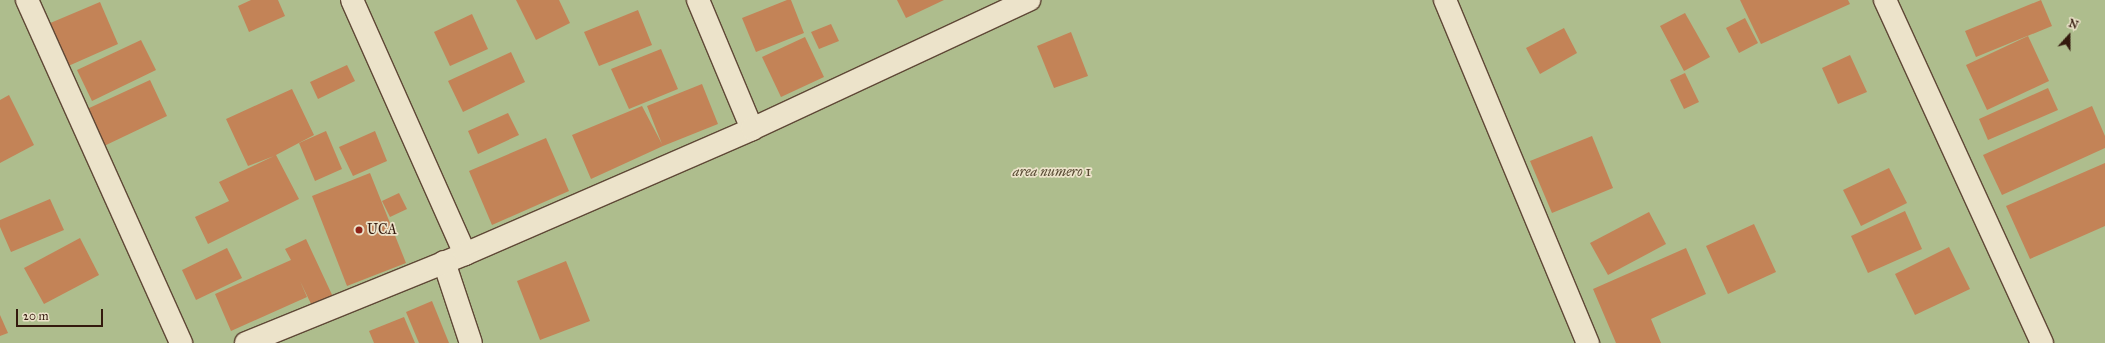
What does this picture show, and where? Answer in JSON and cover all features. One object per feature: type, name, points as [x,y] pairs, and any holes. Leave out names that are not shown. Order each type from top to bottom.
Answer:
[{"type":"street","points":[[27,0],[181,343]]},
{"type":"street","points":[[352,0],[465,254]]},
{"type":"street","points":[[698,0],[752,129]]},
{"type":"street","points":[[246,343],[465,254],[752,129],[1029,0]]},
{"type":"street","points":[[1445,0],[1588,343]]},
{"type":"street","points":[[1885,0],[2042,343]]},
{"type":"street","points":[[444,262],[471,343]]},
{"type":"green space","name":"area numero 1","points":[[0,0],[2105,0],[2105,343],[0,343]]},
{"type":"building","points":[[251,0],[278,0],[285,16],[249,32],[238,6]]},
{"type":"building","points":[[516,0],[559,0],[570,23],[536,40]]},
{"type":"building","points":[[787,0],[791,0],[804,33],[756,52],[742,18]]},
{"type":"building","points":[[897,0],[944,0],[906,18]]},
{"type":"building","points":[[1740,0],[1848,0],[1850,4],[1761,44]]},
{"type":"building","points":[[2041,0],[2052,26],[1976,57],[1965,31]]},
{"type":"building","points":[[100,2],[118,44],[66,67],[48,24]]},
{"type":"building","points":[[638,10],[652,45],[599,66],[584,32]]},
{"type":"building","points":[[1685,13],[1710,57],[1684,71],[1660,26]]},
{"type":"building","points":[[472,14],[488,49],[450,66],[434,32]]},
{"type":"building","points":[[1745,18],[1758,43],[1739,53],[1726,28]]},
{"type":"building","points":[[831,24],[839,41],[819,49],[811,32]]},
{"type":"building","points":[[1564,28],[1577,53],[1540,74],[1526,48]]},
{"type":"building","points":[[1071,32],[1088,76],[1054,88],[1037,46]]},
{"type":"building","points":[[2028,36],[2049,81],[1987,110],[1966,65]]},
{"type":"building","points":[[805,37],[824,77],[781,97],[762,57]]},
{"type":"building","points":[[141,40],[156,70],[92,101],[77,70]]},
{"type":"building","points":[[661,49],[678,89],[629,109],[611,69]]},
{"type":"building","points":[[511,52],[525,82],[463,112],[448,81]]},
{"type":"building","points":[[1850,55],[1867,92],[1838,104],[1822,68]]},
{"type":"building","points":[[347,65],[355,81],[318,99],[310,82]]},
{"type":"building","points":[[1685,73],[1699,102],[1684,109],[1670,80]]},
{"type":"building","points":[[150,80],[167,116],[104,146],[87,109]]},
{"type":"building","points":[[702,84],[718,124],[663,146],[591,179],[572,135],[642,106],[662,144],[647,106]]},
{"type":"building","points":[[2048,88],[2058,110],[1988,140],[1979,119]]},
{"type":"building","points":[[292,89],[314,135],[276,155],[299,199],[208,244],[195,217],[229,201],[219,182],[274,156],[248,166],[226,119]]},
{"type":"building","points":[[9,95],[34,145],[0,163],[0,100]]},
{"type":"building","points":[[2092,106],[2105,136],[2105,148],[2002,195],[1983,155]]},
{"type":"building","points":[[508,113],[519,135],[478,154],[468,131]]},
{"type":"building","points":[[326,131],[342,169],[315,181],[299,143]]},
{"type":"building","points":[[375,131],[387,161],[353,176],[339,147]]},
{"type":"building","points":[[1592,136],[1613,188],[1552,213],[1530,161]]},
{"type":"building","points":[[546,138],[569,191],[492,225],[469,171]]},
{"type":"building","points":[[2105,163],[2105,226],[2030,259],[2006,206]]},
{"type":"building","points":[[1889,168],[1907,203],[1861,226],[1843,190]]},
{"type":"building","name":"UCA","points":[[370,173],[406,263],[347,286],[312,196]]},
{"type":"building","name":"UCA","points":[[399,193],[407,209],[390,217],[382,201]]},
{"type":"building","points":[[50,199],[64,230],[11,252],[0,227],[0,220]]},
{"type":"building","points":[[1905,211],[1922,249],[1868,273],[1851,236]]},
{"type":"building","points":[[1649,212],[1666,244],[1608,275],[1590,243]]},
{"type":"building","points":[[1754,224],[1776,272],[1728,294],[1706,246]]},
{"type":"building","points":[[80,238],[99,275],[44,304],[24,268]]},
{"type":"building","points":[[306,239],[334,299],[313,308],[300,281],[307,297],[231,331],[215,294],[291,260],[285,249]]},
{"type":"building","points":[[1949,247],[1970,289],[1915,315],[1895,274]]},
{"type":"building","points":[[227,248],[242,278],[196,300],[182,270]]},
{"type":"building","points":[[1686,248],[1706,294],[1651,319],[1661,343],[1616,343],[1593,289]]},
{"type":"building","points":[[566,261],[590,321],[540,340],[517,281]]},
{"type":"building","points":[[432,301],[449,343],[419,343],[406,312]]},
{"type":"building","points":[[0,315],[8,333],[0,336]]},
{"type":"building","points":[[404,317],[415,343],[374,343],[369,331]]},
{"type":"place","name":"UCA","points":[[359,230]]}]
